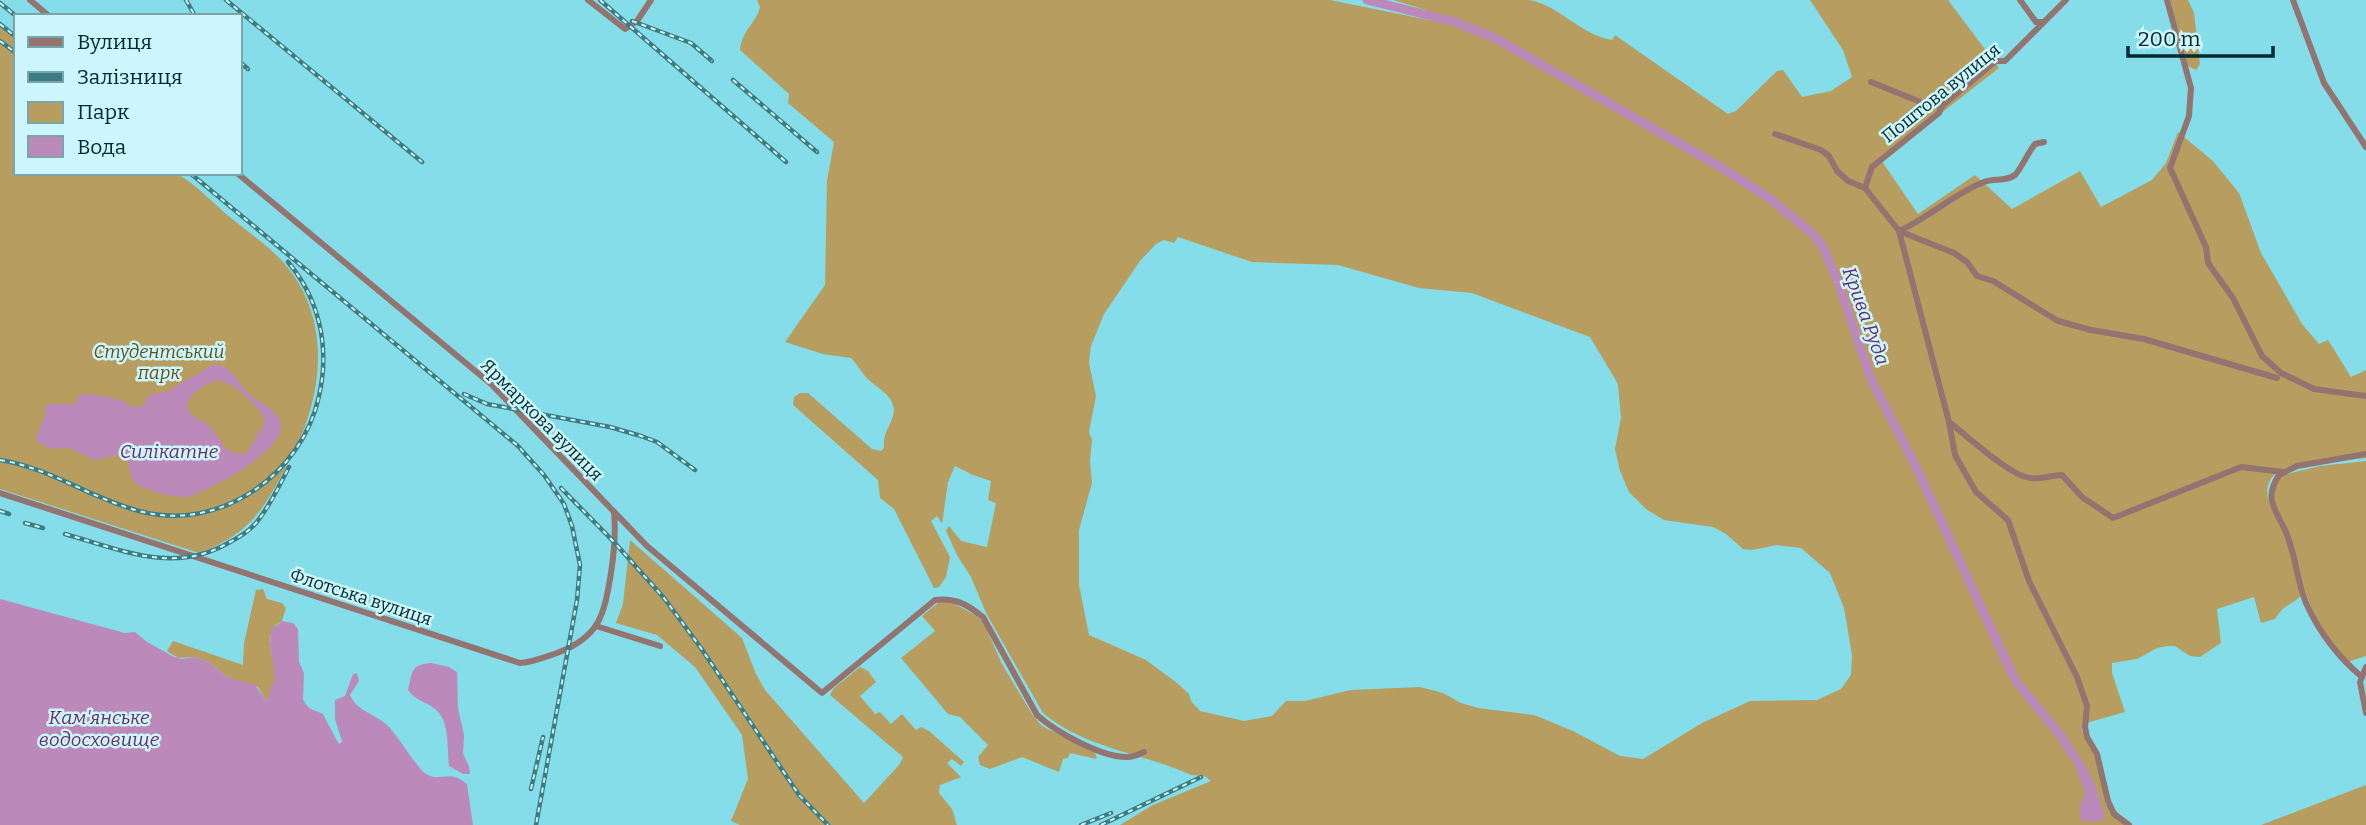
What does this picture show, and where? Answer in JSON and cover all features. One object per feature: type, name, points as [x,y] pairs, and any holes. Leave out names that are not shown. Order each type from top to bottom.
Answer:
[{"type":"street","points":[[30,0],[46,14]]},
{"type":"street","points":[[588,0],[625,29],[637,21],[651,0]]},
{"type":"street","points":[[2020,0],[2036,22],[2043,22]]},
{"type":"street","name":"Поштова вулиця","points":[[1865,188],[1872,167],[1939,113],[1942,106],[1996,61],[2005,61],[2066,0]]},
{"type":"street","points":[[2167,0],[2191,88],[2189,116],[2170,168],[2206,247],[2208,263],[2233,298],[2262,356],[2279,376]]},
{"type":"street","points":[[2293,0],[2324,83],[2366,147]]},
{"type":"street","points":[[1871,82],[1928,105],[1942,106]]},
{"type":"street","points":[[1775,134],[1821,150],[1829,156],[1837,172],[1848,181],[1865,188],[1899,231],[1949,422],[1955,455],[1976,492],[2008,520],[2021,563],[2077,677],[2087,706],[2087,737],[2097,754],[2108,802],[2113,814],[2129,825]]},
{"type":"street","points":[[1899,231],[1921,221],[1980,183],[2008,179],[2018,173],[2024,157],[2035,144],[2044,142]]},
{"type":"street","name":"Ярмаркова вулиця","points":[[239,175],[491,384],[647,546],[822,693],[936,600],[947,598],[971,607],[983,617],[1037,715],[1050,726],[1110,755],[1131,758],[1144,752]]},
{"type":"street","points":[[1899,231],[1954,253],[1968,262],[1977,276],[1993,281],[2058,321],[2144,339],[2279,376],[2314,389],[2366,396]]},
{"type":"street","points":[[1949,422],[2013,470],[2030,479],[2062,475],[2082,498],[2113,518],[2241,467],[2283,472]]},
{"type":"street","points":[[2362,677],[2330,645],[2306,602],[2287,534],[2271,504],[2274,483],[2283,472],[2297,466],[2366,454]]},
{"type":"street","name":"Флотська вулиця","points":[[0,494],[513,662],[528,662],[573,646],[589,635],[596,626]]},
{"type":"street","points":[[614,512],[611,569],[604,610],[596,626],[660,646]]},
{"type":"street","points":[[2366,667],[2360,682],[2366,713]]},
{"type":"green space","points":[[757,0],[1330,0],[1429,20],[1426,10],[1393,0],[1530,0],[1551,8],[1601,37],[1612,40],[1615,35],[1728,114],[1736,111],[1777,71],[1783,70],[1802,97],[1831,91],[1852,77],[1843,50],[1810,0],[1948,0],[1999,68],[1881,160],[1918,214],[1975,175],[2012,209],[2080,171],[2101,207],[2152,180],[2166,163],[2178,132],[2213,161],[2239,193],[2261,253],[2302,324],[2319,344],[2328,340],[2351,377],[2366,370],[2366,458],[2316,463],[2276,473],[2270,481],[2268,497],[2284,531],[2302,594],[2275,619],[2261,623],[2254,597],[2217,609],[2221,643],[2200,657],[2190,656],[2175,646],[2167,646],[2157,648],[2137,659],[2112,663],[2112,673],[2125,712],[2083,724],[2082,730],[2086,741],[2095,751],[2109,802],[2128,825],[1120,825],[1153,805],[1211,781],[1205,776],[1191,775],[1096,743],[1043,713],[986,613],[971,577],[946,531],[949,526],[961,541],[987,547],[996,503],[988,500],[991,481],[955,466],[948,482],[942,524],[937,516],[931,521],[950,557],[946,577],[939,587],[934,588],[894,509],[880,498],[878,480],[793,405],[794,397],[800,393],[808,393],[872,449],[881,451],[894,409],[885,393],[865,376],[851,358],[823,354],[785,342],[825,285],[827,181],[834,142],[788,103],[789,94],[740,50],[744,36],[760,7]],"holes":[[[1178,237],[1252,262],[1338,265],[1419,288],[1472,293],[1590,337],[1618,384],[1621,418],[1615,449],[1629,492],[1646,509],[1664,520],[1713,527],[1743,549],[1777,545],[1801,548],[1830,573],[1844,608],[1852,655],[1851,675],[1841,689],[1817,700],[1750,701],[1702,723],[1643,759],[1620,756],[1573,731],[1534,715],[1478,708],[1461,703],[1443,693],[1420,687],[1351,690],[1305,701],[1286,701],[1272,716],[1244,721],[1200,711],[1191,701],[1189,694],[1146,660],[1089,635],[1079,585],[1079,530],[1092,483],[1092,440],[1089,432],[1096,396],[1089,363],[1091,346],[1104,314],[1140,261],[1156,244],[1164,240],[1174,243]]]},
{"type":"green space","points":[[2170,0],[2188,0],[2194,13],[2200,64],[2196,70],[2188,66]]},
{"type":"green space","name":"Студентський парк","points":[[0,26],[14,37],[14,175],[179,175],[186,179],[269,248],[288,268],[303,291],[312,315],[318,367],[308,418],[269,497],[242,529],[216,546],[199,553],[0,489]]},
{"type":"green space","points":[[2366,461],[2366,656],[2348,662],[2324,633],[2307,596],[2284,520],[2275,505],[2275,487],[2279,476],[2320,466]]},
{"type":"green space","points":[[630,540],[742,638],[765,690],[864,803],[899,765],[903,757],[830,695],[834,688],[860,667],[868,671],[876,682],[860,696],[875,714],[880,712],[891,724],[902,714],[916,730],[921,727],[929,731],[964,762],[961,766],[952,759],[947,763],[961,777],[940,785],[939,793],[952,809],[957,825],[740,825],[731,821],[748,779],[742,735],[695,667],[657,635],[616,623],[623,604]]},
{"type":"green space","points":[[263,589],[267,599],[282,603],[286,608],[282,621],[271,632],[270,646],[275,678],[268,700],[258,687],[227,677],[210,663],[194,657],[178,658],[167,651],[173,641],[243,665],[244,643],[256,590]]},
{"type":"green space","points":[[939,602],[953,603],[977,616],[984,623],[1002,664],[1042,726],[1095,753],[1097,759],[1070,753],[1068,758],[1063,759],[1059,772],[1022,757],[990,769],[980,765],[978,757],[988,745],[960,717],[948,714],[901,658],[935,631],[922,616]]},
{"type":"green space","points":[[2366,785],[2366,825],[2261,825]]},
{"type":"water","name":"Силікатне","points":[[214,364],[220,365],[230,371],[249,394],[276,414],[281,423],[280,434],[260,457],[244,468],[212,487],[187,497],[140,486],[131,476],[129,463],[118,455],[95,460],[67,447],[54,449],[38,443],[36,438],[45,416],[45,407],[76,403],[79,394],[107,397],[138,407],[143,406],[149,395],[168,391]],"holes":[[[218,380],[245,396],[265,420],[245,454],[227,449],[211,428],[192,415],[187,406],[195,392],[203,386]]]},
{"type":"water","name":"Кам'янське водосховище","points":[[0,599],[125,633],[135,632],[174,657],[203,660],[227,677],[255,685],[267,701],[275,678],[270,645],[271,630],[282,621],[293,623],[298,629],[299,662],[304,673],[303,700],[309,708],[323,714],[337,741],[340,744],[342,741],[335,719],[335,700],[345,696],[353,674],[357,673],[359,681],[350,695],[357,705],[388,726],[426,774],[455,777],[467,784],[473,825],[0,825]]},
{"type":"water","points":[[431,663],[449,667],[457,672],[458,708],[464,735],[463,754],[470,774],[463,774],[449,766],[447,735],[440,714],[408,690],[416,667]]},
{"type":"water","points":[[2076,756],[2086,766],[2093,782],[2104,813],[2103,820],[2080,820],[2080,807],[2085,792],[2073,761]]},
{"type":"waterway","name":"Крива Руда","points":[[1367,0],[1455,22],[1495,38],[1717,165],[1769,198],[1814,235],[1823,247],[1839,285],[1871,379],[1917,469],[2015,680],[2061,736],[2081,767]]},
{"type":"railway","points":[[186,0],[194,14]]},
{"type":"railway","points":[[226,0],[422,162]]},
{"type":"railway","points":[[600,0],[786,162]]},
{"type":"railway","points":[[0,3],[14,14]]},
{"type":"railway","points":[[632,21],[691,43],[712,61]]},
{"type":"railway","points":[[0,24],[14,35]]},
{"type":"railway","points":[[0,41],[14,52]]},
{"type":"railway","points":[[242,64],[248,69]]},
{"type":"railway","points":[[733,80],[817,152]]},
{"type":"railway","points":[[192,175],[518,446],[544,475],[564,504],[572,526],[580,565],[577,600],[536,825]]},
{"type":"railway","points":[[0,460],[53,476],[139,511],[169,516],[198,513],[227,505],[253,491],[276,473],[295,450],[310,425],[322,378],[320,325],[308,292],[288,262]]},
{"type":"railway","points":[[464,394],[487,404],[610,427],[641,436],[657,442],[695,470]]},
{"type":"railway","points":[[65,534],[148,556],[189,557],[209,552],[237,538],[253,526],[270,503],[289,467]]},
{"type":"railway","points":[[561,488],[664,598],[701,648],[799,795],[828,825]]},
{"type":"railway","points":[[0,511],[9,514]]},
{"type":"railway","points":[[25,523],[43,528]]},
{"type":"railway","points":[[531,789],[543,737]]},
{"type":"railway","points":[[1101,825],[1201,777]]},
{"type":"railway","points":[[1081,825],[1111,813]]}]
